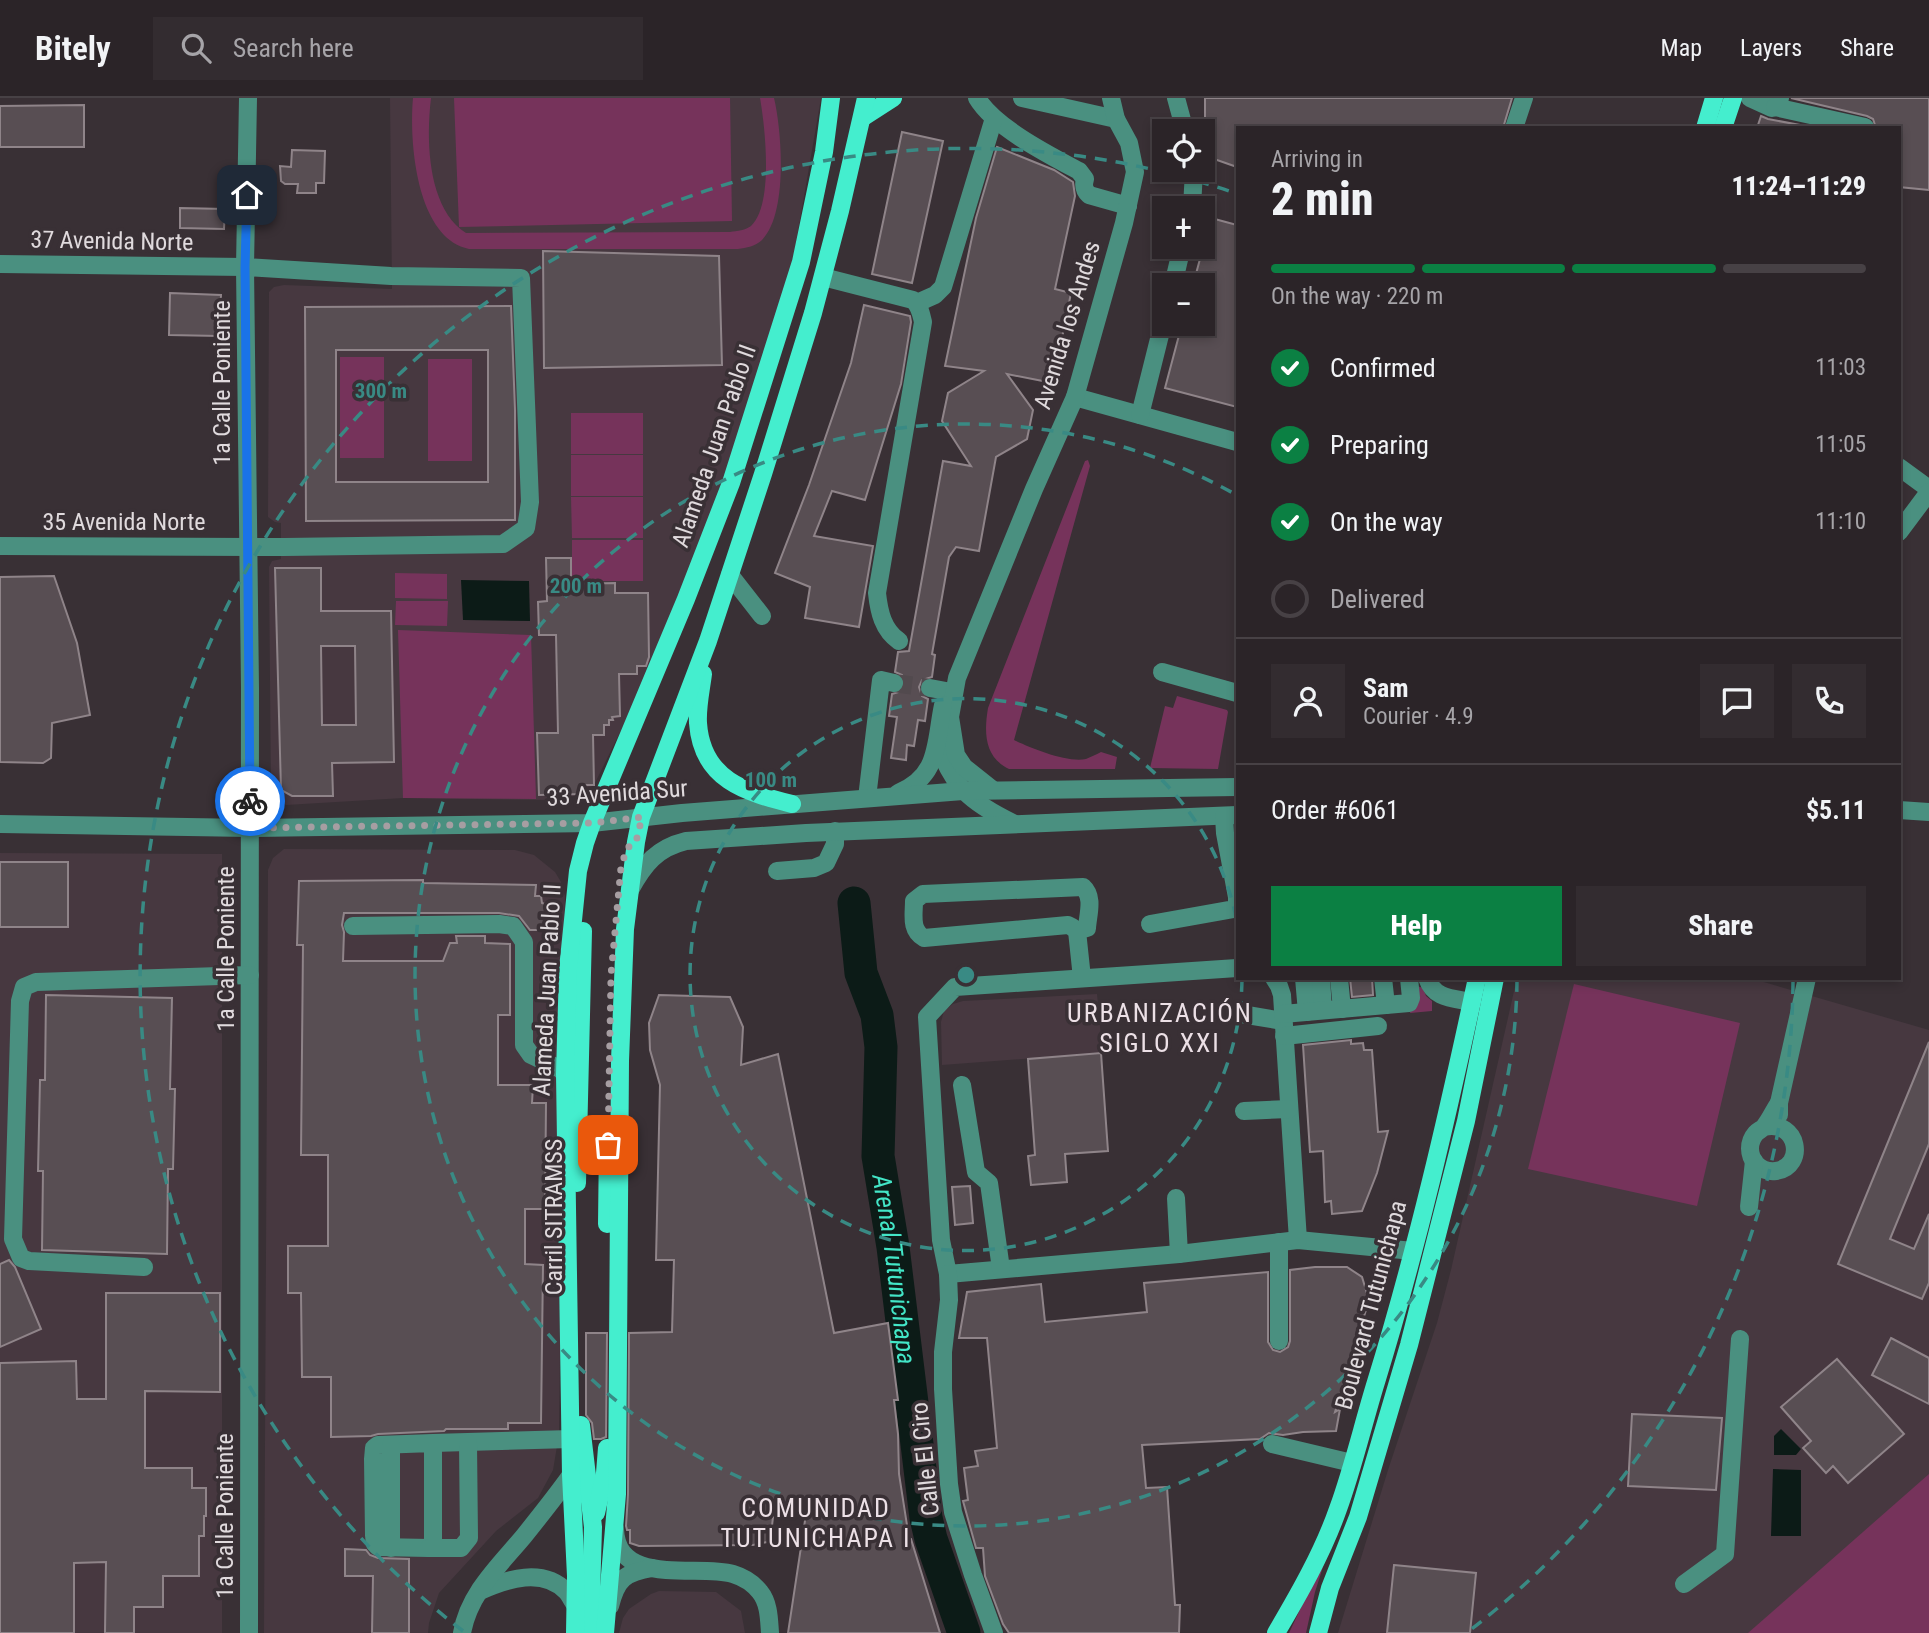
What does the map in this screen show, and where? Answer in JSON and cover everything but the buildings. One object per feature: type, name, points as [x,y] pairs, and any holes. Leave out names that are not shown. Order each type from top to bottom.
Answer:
[{"type":"main road","name":"Alameda Juan Pablo II","points":[[575,1633],[565,1074],[568,969],[578,871],[592,823],[686,599],[731,483],[800,262],[824,152],[831,98]]},
{"type":"main road","points":[[605,1628],[615,1519],[618,1440],[620,1061],[625,929],[636,842],[642,817],[708,641],[763,474],[822,277],[866,98]]},
{"type":"main road","points":[[862,118],[893,98]]},
{"type":"main road","points":[[1706,126],[1714,98]]},
{"type":"main road","points":[[1724,126],[1733,98]]},
{"type":"main road","points":[[708,641],[698,722],[706,755],[722,777],[740,789],[792,804]]},
{"type":"main road","name":"Carril SITRAMSS","points":[[590,1633],[593,1527],[582,1437],[577,1172],[584,891],[592,823]]},
{"type":"main road","name":"Carril SITRAMSS","points":[[593,1527],[605,1473],[609,1432],[607,1199],[611,975],[621,867],[627,848],[636,842]]},
{"type":"main road","name":"Boulevard Tutunichapa","points":[[1276,1633],[1314,1564],[1333,1521],[1352,1463],[1413,1251],[1477,980]]},
{"type":"main road","name":"Boulevard Tutunichapa","points":[[1318,1633],[1330,1588],[1358,1517],[1409,1345],[1466,1121],[1495,980]]},
{"type":"street","name":"1a Calle Poniente","points":[[248,98],[245,267],[250,688],[249,1633]]},
{"type":"street","points":[[977,98],[994,118],[1079,171],[1085,179],[1085,191],[1089,195],[1128,206]]},
{"type":"street","points":[[1022,98],[1116,119]]},
{"type":"street","name":"Avenida los Andes","points":[[888,797],[911,787],[926,774],[932,762],[944,686],[1075,397],[1135,172],[1129,143],[1116,119],[1111,98]]},
{"type":"street","points":[[1176,98],[1182,119]]},
{"type":"street","points":[[1515,126],[1524,98]]},
{"type":"street","points":[[1749,98],[1772,108],[1778,103],[1861,126]]},
{"type":"street","points":[[917,303],[935,295],[943,287],[994,118]]},
{"type":"street","name":"37 Avenida Norte","points":[[0,264],[245,267],[391,276]]},
{"type":"street","name":"35 Avenida Norte","points":[[0,547],[503,544],[526,528],[530,502],[521,278],[391,276]]},
{"type":"street","points":[[822,277],[913,300],[917,303],[923,323],[877,593],[878,605],[887,630],[899,640]]},
{"type":"street","points":[[1140,415],[1160,336]]},
{"type":"street","points":[[1075,397],[1236,442]]},
{"type":"street","points":[[1901,469],[1929,490],[1901,528]]},
{"type":"street","points":[[730,575],[762,616]]},
{"type":"street","points":[[1162,672],[1236,693]]},
{"type":"street","points":[[867,798],[881,680],[894,683]]},
{"type":"street","name":"Avenida los Andes","points":[[944,686],[956,755],[964,767],[993,790]]},
{"type":"street","points":[[937,743],[951,775],[963,791],[978,805],[1017,825]]},
{"type":"street","name":"33 Avenida Sur","points":[[0,824],[250,828],[592,823],[963,791],[1233,783]]},
{"type":"street","points":[[1901,810],[1929,812]]},
{"type":"street","points":[[629,892],[640,871],[652,859],[670,845],[686,841],[835,831],[1231,816],[1225,833],[1236,892]]},
{"type":"street","points":[[777,871],[814,868],[827,863],[835,844],[835,831]]},
{"type":"street","points":[[1077,931],[1087,928],[1090,899],[1088,891],[1083,887],[923,894],[914,901],[914,929],[924,938],[1072,926],[1077,931],[1082,978]]},
{"type":"street","points":[[1150,925],[1234,909],[1236,905]]},
{"type":"street","points":[[353,926],[513,926],[524,942],[524,1045],[531,1055],[565,1074]]},
{"type":"street","name":"Calle El Ciro","points":[[994,1633],[953,1512],[949,1484],[943,1352],[950,1300],[942,1240],[927,1017],[955,987],[1236,968]]},
{"type":"street","points":[[144,1267],[29,1261],[21,1258],[13,1240],[7,1212],[20,1001],[24,987],[36,982],[250,975]]},
{"type":"street","points":[[1275,980],[1282,995],[1298,1240]]},
{"type":"street","points":[[1306,980],[1328,1010]]},
{"type":"street","points":[[1314,980],[1328,1010]]},
{"type":"street","points":[[1321,980],[1328,1010]]},
{"type":"street","points":[[1328,1010],[1331,980]]},
{"type":"street","points":[[1328,1010],[1338,980]]},
{"type":"street","points":[[1328,1010],[1347,980]]},
{"type":"street","points":[[1384,980],[1394,1004]]},
{"type":"street","points":[[1392,980],[1394,1004]]},
{"type":"street","points":[[1394,1004],[1400,980]]},
{"type":"street","points":[[1283,1024],[1328,1010],[1409,1003],[1409,980]]},
{"type":"street","points":[[1428,980],[1431,989],[1439,994],[1472,1002]]},
{"type":"street","points":[[1771,1127],[1779,1103],[1806,983]]},
{"type":"street","points":[[1241,1014],[1283,1024],[1378,1026]]},
{"type":"street","points":[[962,1085],[976,1172],[989,1183],[1001,1269]]},
{"type":"street","points":[[1244,1111],[1289,1109]]},
{"type":"street","points":[[1771,1127],[1786,1130],[1792,1136],[1795,1152],[1788,1165],[1774,1171],[1766,1170],[1754,1161],[1750,1154],[1752,1138],[1771,1127]]},
{"type":"street","points":[[1754,1161],[1749,1207],[1774,1171]]},
{"type":"street","points":[[1176,1198],[1179,1254]]},
{"type":"street","points":[[948,1274],[1179,1254],[1298,1240],[1413,1251]]},
{"type":"street","points":[[1279,1242],[1279,1341]]},
{"type":"street","points":[[1685,1584],[1725,1554],[1741,1339]]},
{"type":"street","points":[[468,1443],[469,1538],[461,1548],[391,1548],[391,1445],[517,1441],[571,1446]]},
{"type":"street","points":[[429,1548],[433,1541],[433,1443]]},
{"type":"street","points":[[1272,1444],[1352,1463]]},
{"type":"street","points":[[463,1633],[468,1611],[477,1592],[571,1475]]},
{"type":"street","points":[[615,1519],[615,1540],[622,1553],[636,1564],[652,1568],[723,1572],[744,1578],[759,1590],[763,1598],[770,1633]]},
{"type":"street","points":[[605,1628],[614,1592],[620,1580],[628,1574],[652,1568]]},
{"type":"street","points":[[477,1592],[533,1576],[557,1584],[567,1592],[576,1606]]},
{"type":"shaded area","points":[[390,98],[821,98],[791,272],[734,453],[634,704],[594,785],[574,796],[551,800],[403,798],[286,805],[275,799],[271,793],[269,567],[272,561],[281,559],[281,523],[268,517],[269,292],[274,287],[284,285],[392,289]]},
{"type":"shaded area","points":[[413,98],[431,98],[430,152],[436,190],[453,222],[466,233],[730,232],[747,228],[758,216],[765,184],[764,127],[760,98],[774,98],[777,113],[781,172],[776,211],[762,240],[738,249],[469,249],[451,241],[437,227],[427,208],[415,162]]},
{"type":"shaded area","points":[[454,98],[730,98],[732,221],[459,227]]},
{"type":"shaded area","points":[[340,357],[384,357],[384,458],[340,458]]},
{"type":"shaded area","points":[[428,359],[472,359],[472,461],[428,461]]},
{"type":"shaded area","points":[[571,413],[643,413],[643,454],[571,454]]},
{"type":"shaded area","points":[[571,455],[643,455],[643,496],[571,496]]},
{"type":"shaded area","points":[[1088,460],[1090,466],[1014,740],[1039,751],[1069,759],[1086,759],[1101,752],[1117,757],[1115,769],[1009,769],[990,751],[986,735],[988,708],[1085,461]]},
{"type":"shaded area","points":[[571,497],[643,497],[643,538],[572,538]]},
{"type":"shaded area","points":[[572,540],[643,540],[643,581],[572,581]]},
{"type":"shaded area","points":[[395,573],[447,574],[447,599],[395,598]]},
{"type":"shaded area","points":[[461,580],[529,581],[530,621],[463,620]]},
{"type":"shaded area","points":[[396,601],[448,601],[447,626],[395,625]]},
{"type":"shaded area","points":[[398,630],[531,635],[536,799],[403,798]]},
{"type":"shaded area","points":[[1177,696],[1227,710],[1218,769],[1150,768],[1165,706],[1173,708]]},
{"type":"shaded area","points":[[284,849],[515,850],[534,855],[555,872],[565,896],[559,1434],[553,1470],[538,1498],[496,1531],[439,1593],[428,1633],[264,1633],[268,870],[273,858]]},
{"type":"shaded area","points":[[0,853],[222,854],[222,1633],[0,1633]]},
{"type":"shaded area","points":[[1517,980],[1757,980],[1929,1030],[1929,1633],[1338,1633],[1437,1323]]},
{"type":"shaded area","points":[[1574,984],[1740,1023],[1697,1206],[1528,1169]]},
{"type":"shaded area","points":[[1417,986],[1423,988],[1432,1001],[1432,1011],[1410,1013]]},
{"type":"shaded area","points":[[1097,994],[1101,1053],[942,1065],[941,1022],[944,1011],[953,1004],[963,1001]]},
{"type":"shaded area","points":[[1781,1429],[1801,1449],[1796,1455],[1774,1455],[1774,1436]]},
{"type":"shaded area","points":[[1773,1469],[1801,1470],[1801,1536],[1771,1536]]},
{"type":"shaded area","points":[[1929,1474],[1929,1633],[1748,1633]]},
{"type":"shaded area","points":[[1329,1548],[1306,1633],[1289,1633]]},
{"type":"shaded area","points":[[659,1591],[716,1592],[741,1611],[745,1633],[619,1633],[629,1609]]},
{"type":"waterway","name":"Arenal Tutunichapa","points":[[854,903],[861,973],[877,1015],[881,1047],[878,1156],[893,1247],[926,1518],[964,1633]]},
{"type":"tunnel","points":[[894,683],[930,688]]},
{"type":"way so far","points":[[250,801],[250,828],[592,823],[642,817],[636,842],[627,848],[621,867],[611,975],[608,1145]]},
{"type":"district","name":"URBANIZACIÓN SIGLO XXI","points":[[1160,1028]]},
{"type":"district","name":"COMUNIDAD TUTUNICHAPA I","points":[[816,1523]]},
{"type":"route","points":[[247,195],[245,267],[250,801]]}]
